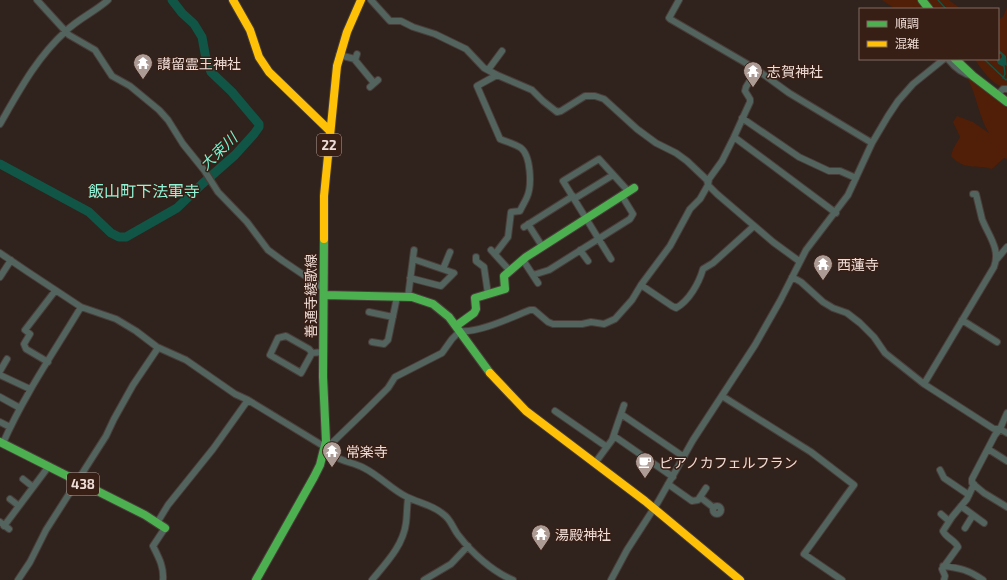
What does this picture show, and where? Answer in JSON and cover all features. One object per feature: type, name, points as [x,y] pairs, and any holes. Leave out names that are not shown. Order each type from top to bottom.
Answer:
[{"type":"main road","points":[[233,0],[250,30],[259,56],[269,72],[330,131]]},
{"type":"main road","name":"善通寺綾歌線","points":[[256,580],[314,477],[320,465],[325,447],[326,432],[323,377],[324,196],[339,56],[347,28],[361,0]]},
{"type":"main road","points":[[922,0],[928,8]]},
{"type":"main road","points":[[956,60],[973,76],[1007,102]]},
{"type":"main road","points":[[458,328],[474,313],[476,309],[475,298],[505,289],[504,276],[523,260],[542,246],[628,192]]},
{"type":"main road","points":[[323,292],[408,297],[423,300],[442,310],[458,328],[490,373],[526,411],[654,509],[737,579]]},
{"type":"main road","name":"438","points":[[2,442],[165,528]]},
{"type":"street","points":[[37,0],[69,35],[95,50],[112,76],[130,86],[159,110],[168,120],[183,144],[218,192],[247,222],[268,250],[323,292]]},
{"type":"street","points":[[0,124],[9,107],[44,53],[66,30],[108,0]]},
{"type":"street","points":[[371,0],[390,21],[402,21],[456,43],[466,49],[488,70],[532,90],[542,101],[557,112],[585,96],[595,96],[604,99],[637,129],[687,161],[706,180],[708,185],[754,226],[799,261]]},
{"type":"street","points":[[679,0],[669,18],[670,19],[757,70],[788,93],[872,143]]},
{"type":"street","points":[[488,70],[502,51]]},
{"type":"street","points":[[339,56],[356,57],[374,83]]},
{"type":"street","points":[[611,580],[627,550],[654,509],[703,424],[755,345],[792,277],[799,261],[848,195],[872,143],[888,116],[898,101],[913,84],[943,60]]},
{"type":"street","points":[[949,60],[956,69],[964,74],[973,76]]},
{"type":"street","points":[[325,447],[332,443],[388,388],[395,377],[442,353],[458,328],[466,332],[488,326],[530,310],[534,310],[548,322],[553,324],[582,324],[591,322],[604,324],[610,322],[632,300],[641,285],[670,246],[690,209],[700,199],[710,179],[722,161],[750,102],[750,99],[745,91],[757,70]]},
{"type":"street","points":[[497,75],[475,87],[490,111],[499,132],[500,139],[522,149],[531,167],[531,189],[520,211],[511,212],[508,237],[493,252],[510,271]]},
{"type":"street","points":[[998,94],[1003,89],[1007,89]]},
{"type":"street","points":[[742,118],[804,160],[829,171],[840,171],[856,178]]},
{"type":"street","points":[[734,137],[836,212]]},
{"type":"street","points":[[533,275],[549,270],[598,238],[630,219],[633,214],[628,192],[599,159],[563,182],[574,198],[598,238],[611,259]]},
{"type":"street","points":[[542,246],[526,225],[613,175]]},
{"type":"street","points":[[973,194],[976,194],[982,219],[995,248],[997,260]]},
{"type":"street","points":[[641,285],[676,308],[682,305],[700,278],[703,269],[713,263],[754,226]]},
{"type":"street","points":[[924,384],[997,260],[1007,247]]},
{"type":"street","points":[[408,297],[414,250]]},
{"type":"street","points":[[580,250],[588,261]]},
{"type":"street","points":[[443,269],[450,252]]},
{"type":"street","points":[[0,253],[81,307],[116,319],[136,331],[158,348],[186,360],[235,394],[248,400],[325,447],[330,454],[344,462],[364,468],[408,498],[432,507],[444,514],[468,546],[488,565],[504,577],[513,580]]},
{"type":"street","points":[[476,257],[476,261],[484,267],[488,294]]},
{"type":"street","points":[[410,278],[441,286],[454,273],[413,259]]},
{"type":"street","points":[[0,277],[11,260]]},
{"type":"street","points":[[523,260],[538,283]]},
{"type":"street","points":[[792,277],[823,302],[833,308],[847,313],[874,337],[885,353],[924,384],[994,429],[1000,429],[1007,433]]},
{"type":"street","points":[[48,362],[26,348],[24,344],[30,334],[25,330],[55,290]]},
{"type":"street","points":[[372,342],[384,344],[388,340],[397,296]]},
{"type":"street","points":[[2,442],[38,374],[48,362],[81,307]]},
{"type":"street","points":[[370,312],[393,317]]},
{"type":"street","points":[[962,320],[997,342]]},
{"type":"street","points":[[312,353],[301,373],[270,355],[278,338],[286,336],[312,353],[323,352]]},
{"type":"street","points":[[18,580],[30,562],[46,530],[76,480],[87,467],[106,436],[133,384],[158,348]]},
{"type":"street","points":[[0,371],[7,359]]},
{"type":"street","points":[[0,374],[30,389]]},
{"type":"street","points":[[722,396],[811,452],[854,485],[804,554],[842,580]]},
{"type":"street","points":[[0,397],[20,408]]},
{"type":"street","points":[[157,523],[168,505],[213,449],[248,400]]},
{"type":"street","points":[[595,463],[614,436],[624,405]]},
{"type":"street","points":[[555,411],[608,446]]},
{"type":"street","points":[[1007,413],[1000,429],[995,435],[972,479],[972,483],[984,493],[1007,507]]},
{"type":"street","points":[[621,414],[684,457]]},
{"type":"street","points":[[0,422],[10,427]]},
{"type":"street","points":[[614,436],[673,476]]},
{"type":"street","points":[[988,449],[1007,461]]},
{"type":"street","points":[[4,526],[49,466]]},
{"type":"street","points":[[940,470],[944,478],[969,495]]},
{"type":"street","points":[[23,480],[33,487]]},
{"type":"street","points":[[668,484],[692,501],[698,500],[706,488]]},
{"type":"street","points":[[944,580],[945,576],[942,569],[958,547],[946,536],[943,531],[969,495],[974,484]]},
{"type":"street","points":[[700,497],[714,508]]},
{"type":"street","points":[[372,580],[395,553],[402,539],[406,525],[408,498]]},
{"type":"street","points":[[10,499],[19,506]]},
{"type":"street","points":[[961,506],[984,523]]},
{"type":"street","points":[[941,514],[949,521]]},
{"type":"street","points":[[965,528],[973,515]]},
{"type":"street","points":[[163,580],[164,572],[162,565],[153,546],[165,528]]},
{"type":"street","points":[[424,580],[450,564],[468,546]]},
{"type":"street","points":[[944,566],[955,567],[972,572],[983,580]]},
{"type":"street","points":[[829,580],[833,574]]},
{"type":"shaded area","points":[[882,0],[918,0],[924,8],[894,8]]},
{"type":"shaded area","points":[[926,0],[949,0],[960,8],[935,8]]},
{"type":"shaded area","points":[[1007,7],[1007,88],[1002,87],[992,81],[975,60],[999,60],[999,19],[1003,17]]},
{"type":"shaded area","points":[[999,50],[1006,56],[1007,66],[1005,65],[1004,67],[998,64],[996,60],[999,60],[1002,57],[1001,54],[999,54]]},
{"type":"shaded area","points":[[966,76],[986,89],[998,101],[1007,106],[1007,159],[1004,158],[992,169],[961,164],[951,156],[960,137],[953,122],[957,116],[973,122],[989,133],[982,119],[973,90]]},
{"type":"waterway","name":"大束川","points":[[0,164],[89,212],[111,233],[119,237],[126,237],[177,208],[235,155],[254,134],[259,127],[259,124],[232,92],[211,72],[206,59],[202,37],[194,24],[182,13],[172,0]]},
{"type":"waterway","points":[[938,0],[945,8]]},
{"type":"waterway","points":[[985,60],[1006,80],[1007,79]]},
{"type":"waterway","points":[[1003,78],[1005,74],[1004,66]]},
{"type":"traffic: fast","points":[[922,0],[928,8]]},
{"type":"traffic: fast","points":[[956,60],[973,76],[1007,102]]},
{"type":"traffic: fast","points":[[456,326],[474,313],[476,309],[475,298],[505,289],[504,276],[526,257],[634,188]]},
{"type":"traffic: fast","points":[[256,580],[314,477],[320,465],[326,441],[323,377],[324,239]]},
{"type":"traffic: fast","points":[[324,295],[412,297],[433,304],[449,317],[490,373]]},
{"type":"traffic: fast","points":[[0,442],[145,515],[165,528]]},
{"type":"traffic: slow","points":[[233,0],[250,30],[259,57],[269,72],[330,131]]},
{"type":"traffic: slow","points":[[324,239],[324,196],[337,66],[347,32],[361,0]]},
{"type":"traffic: slow","points":[[490,373],[526,411],[645,501],[740,580]]},
{"type":"place","name":"讃留霊王神社","points":[[143,80]]},
{"type":"place","name":"志賀神社","points":[[753,88]]},
{"type":"place","name":"西蓮寺","points":[[823,281]]},
{"type":"place","name":"常楽寺","points":[[332,468]]},
{"type":"place","name":"ピアノカフェルフラン","points":[[645,479]]},
{"type":"place","name":"湯殿神社","points":[[541,551]]},
{"type":"district","name":"飯山町下法軍寺","points":[[144,190]]}]
